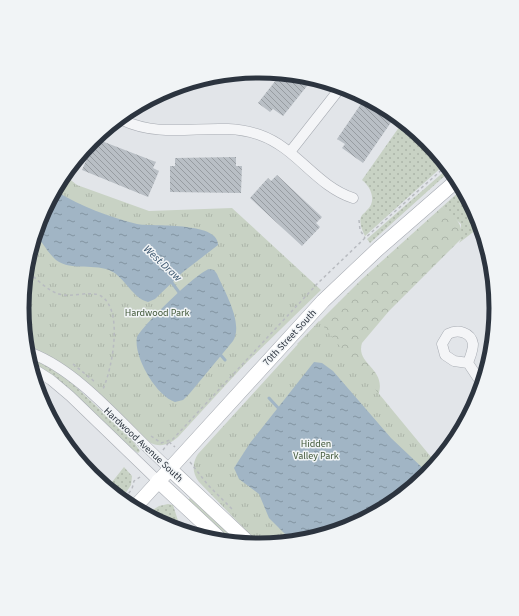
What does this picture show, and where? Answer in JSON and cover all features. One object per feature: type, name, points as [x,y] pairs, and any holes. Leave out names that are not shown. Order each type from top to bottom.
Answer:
[{"type":"main road","name":"70th Street South","points":[[138,504],[323,302],[378,249],[453,184]]},
{"type":"main road","name":"Hardwood Avenue South","points":[[170,468],[251,538]]},
{"type":"main road","name":"Hardwood Avenue South","points":[[158,481],[215,534]]},
{"type":"street","points":[[290,152],[338,91]]},
{"type":"street","points":[[124,121],[139,127],[154,130],[212,130],[245,132],[273,140],[290,152],[328,186],[353,198]]},
{"type":"street","name":"Hardwood Avenue South","points":[[33,354],[53,364],[82,385],[170,468]]},
{"type":"street","points":[[468,363],[479,379]]},
{"type":"street","name":"Hardwood Avenue South","points":[[38,372],[70,396],[158,481]]},
{"type":"path","points":[[169,442],[177,436],[287,315],[365,238],[443,170]]},
{"type":"path","points":[[359,220],[360,230],[365,238]]},
{"type":"path","points":[[31,275],[56,294],[70,296],[98,295],[102,297],[109,305],[113,323],[113,350],[110,371],[103,390]]},
{"type":"path","points":[[195,466],[208,485],[233,511]]},
{"type":"path","points":[[126,496],[132,489],[134,481]]},
{"type":"green space","points":[[400,125],[433,156],[441,167],[365,236],[360,219],[372,202],[372,194],[368,186],[362,180]]},
{"type":"green space","points":[[444,171],[447,174],[370,243],[367,239]]},
{"type":"green space","name":"Hardwood Park","points":[[69,179],[77,185],[149,211],[232,208],[321,290],[245,364],[178,437],[164,445],[157,445],[149,442],[33,350],[29,323],[29,293],[33,263],[41,234],[53,206]]},
{"type":"green space","points":[[459,192],[476,230],[459,243],[461,239],[461,224],[442,207]]},
{"type":"green space","points":[[442,207],[457,220],[462,233],[461,239],[389,311],[362,343],[361,350],[363,357],[379,379],[380,387],[378,396],[297,344],[362,279]]},
{"type":"green space","name":"Hidden Valley Park","points":[[319,321],[433,460],[400,491],[388,500],[348,521],[319,531],[290,537],[253,538],[197,479],[194,468],[198,454]]},
{"type":"green space","points":[[34,358],[58,372],[73,384],[133,441],[140,451],[138,453],[129,447],[69,388],[36,365]]},
{"type":"green space","points":[[124,467],[132,476],[131,485],[124,495],[111,484]]},
{"type":"green space","points":[[190,498],[235,537],[223,536],[188,500]]},
{"type":"green space","points":[[168,504],[173,505],[179,524],[151,511],[159,506]]},
{"type":"water","points":[[60,193],[96,211],[137,224],[183,227],[208,232],[215,237],[218,245],[183,272],[155,299],[148,302],[138,297],[118,275],[113,272],[106,269],[62,264],[50,254],[39,240]]},
{"type":"water","points":[[209,269],[214,270],[217,274],[232,307],[235,316],[236,334],[233,341],[190,393],[183,400],[175,402],[160,392],[147,374],[139,354],[137,337],[150,321],[171,300],[193,280]]},
{"type":"water","name":"Hidden Valley Park","points":[[314,362],[322,363],[333,371],[391,438],[424,469],[400,491],[375,508],[334,526],[319,531],[288,537],[269,518],[259,494],[239,479],[234,468],[250,443]]},
{"type":"building","points":[[278,78],[309,83],[283,116],[273,109],[270,112],[258,103]]},
{"type":"building","points":[[362,102],[393,120],[363,163],[342,148],[345,144],[337,139]]},
{"type":"building","points":[[101,141],[156,162],[153,168],[159,171],[148,197],[82,170],[90,152]]},
{"type":"building","points":[[236,157],[236,166],[242,166],[241,193],[170,192],[170,166],[175,166],[175,158]]},
{"type":"building","points":[[277,175],[322,217],[316,223],[320,227],[302,246],[250,198],[268,178],[271,181]]},
{"type":"waterway","name":"West Draw","points":[[39,242],[43,239]]},
{"type":"waterway","name":"West Draw","points":[[170,280],[181,295]]},
{"type":"waterway","name":"West Draw","points":[[219,353],[225,360]]},
{"type":"waterway","name":"West Draw","points":[[269,398],[280,410]]}]
